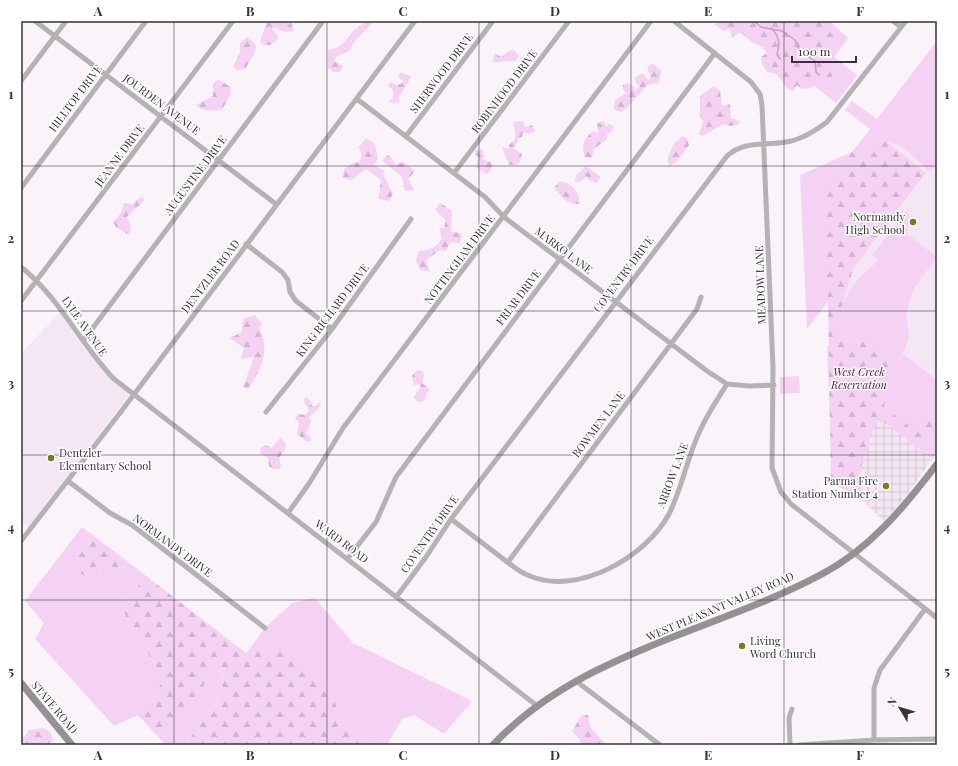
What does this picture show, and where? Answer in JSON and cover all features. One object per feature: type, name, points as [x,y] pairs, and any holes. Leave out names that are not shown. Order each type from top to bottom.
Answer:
[{"type":"main road","name":"WEST PLEASANT VALLEY ROAD","points":[[493,745],[503,734],[536,705],[599,668],[774,596],[823,574],[854,553],[875,535],[901,509],[937,464]]},
{"type":"main road","name":"STATE ROAD","points":[[21,683],[72,745]]},
{"type":"street","name":"JOURDEN AVENUE","points":[[35,21],[276,204]]},
{"type":"street","points":[[21,81],[66,21]]},
{"type":"street","name":"HILLTOP DRIVE","points":[[21,188],[146,21]]},
{"type":"street","name":"JEANNE DRIVE","points":[[21,301],[233,21]]},
{"type":"street","name":"AUGUSTINE DRIVE","points":[[83,342],[323,21]]},
{"type":"street","name":"DENTZLER ROAD","points":[[21,541],[134,395],[276,204],[415,21]]},
{"type":"street","name":"SHERWOOD DRIVE","points":[[406,136],[493,21]]},
{"type":"street","name":"ROBINHOOD DRIVE","points":[[454,173],[569,21]]},
{"type":"street","name":"NOTTINGHAM DRIVE","points":[[288,513],[310,482],[343,428],[651,21]]},
{"type":"street","name":"MEADOW LANE","points":[[674,21],[751,82],[760,94],[764,143],[774,385],[772,468],[781,492],[791,504],[937,618]]},
{"type":"street","points":[[893,21],[901,27]]},
{"type":"street","name":"COVENTRY DRIVE","points":[[397,596],[451,520],[615,301],[727,156],[735,148],[764,143],[786,142],[814,132],[827,122],[906,21]]},
{"type":"street","name":"FRIAR DRIVE","points":[[348,558],[376,522],[396,477],[715,53]]},
{"type":"street","name":"MARKO LANE","points":[[357,99],[485,197],[504,217],[727,384]]},
{"type":"street","name":"KING RICHARD DRIVE","points":[[266,412],[332,329],[411,219]]},
{"type":"street","points":[[246,244],[282,272],[288,280],[290,292],[296,301],[332,329]]},
{"type":"street","name":"LYLE AVENUE","points":[[21,267],[38,280],[49,292],[98,362],[114,379],[134,395]]},
{"type":"street","name":"BOWMEN LANE","points":[[508,562],[697,309],[701,297]]},
{"type":"street","points":[[727,384],[749,386],[774,385]]},
{"type":"street","name":"ARROW LANE","points":[[451,520],[529,576],[552,581],[571,580],[608,569],[624,561],[641,548],[669,514],[703,423],[727,384]]},
{"type":"street","name":"WARD ROAD","points":[[134,395],[348,558],[536,705]]},
{"type":"street","name":"NORMANDY DRIVE","points":[[68,481],[110,513],[132,525],[265,628]]},
{"type":"street","points":[[874,740],[876,680],[880,670],[925,609]]},
{"type":"street","points":[[576,681],[660,745]]},
{"type":"street","points":[[790,745],[789,718],[792,709]]},
{"type":"street","points":[[799,745],[874,740],[937,739]]},
{"type":"shaded area","name":"Normandy High School","points":[[937,70],[937,444],[832,340],[851,272],[927,173],[884,140]]},
{"type":"shaded area","name":"Dentzler Elementary School","points":[[60,313],[86,351],[129,395],[29,527],[21,521],[21,353]]},
{"type":"shaded area","points":[[876,422],[884,422],[932,459],[906,497],[884,521],[864,502],[860,471]]},
{"type":"green space","points":[[267,21],[282,21],[291,23],[294,31],[285,32],[274,27],[272,30],[277,34],[278,40],[270,45],[263,45],[260,42]]},
{"type":"green space","points":[[367,21],[373,22],[353,43],[351,50],[336,57],[334,61],[343,66],[340,72],[333,72],[328,68],[328,50],[340,45],[354,30]]},
{"type":"green space","points":[[717,21],[823,21],[824,26],[841,35],[843,39],[834,44],[830,51],[830,71],[833,74],[829,82],[821,78],[811,88],[802,89],[797,85],[793,91],[787,89],[777,74],[767,72],[762,64],[761,57],[767,53],[762,47],[748,39],[741,32],[732,38],[730,28],[724,31],[715,25]]},
{"type":"green space","points":[[730,21],[829,21],[848,38],[834,57],[857,75],[836,103]]},
{"type":"green space","points":[[247,37],[256,45],[255,52],[245,69],[237,70],[233,67],[240,52],[240,43]]},
{"type":"green space","points":[[937,41],[937,166],[935,165],[930,172],[903,147],[886,141],[926,173],[807,329],[800,175],[852,152],[870,129],[845,110],[852,101],[877,119]]},
{"type":"green space","points":[[514,50],[519,56],[516,61],[492,62],[495,53],[501,57],[509,51]]},
{"type":"green space","points":[[653,64],[661,70],[659,83],[647,85],[627,108],[621,112],[614,110],[615,100],[626,93],[623,89],[623,85],[627,83],[633,86],[635,91],[640,86],[636,83],[635,78],[642,73],[649,80],[651,75],[647,70],[649,65]]},
{"type":"green space","points":[[401,72],[411,77],[399,97],[399,103],[392,103],[389,101],[393,98],[393,90],[388,86],[391,82],[397,85],[402,83],[403,81],[398,77]]},
{"type":"green space","points":[[217,79],[231,87],[230,95],[222,110],[215,111],[201,109],[196,105],[213,96],[213,85]]},
{"type":"green space","points":[[714,86],[720,91],[722,106],[730,104],[731,118],[740,121],[738,125],[730,126],[724,124],[702,136],[699,134],[703,122],[700,116],[700,96]]},
{"type":"green space","points":[[603,121],[606,127],[609,124],[613,126],[612,131],[607,134],[607,139],[594,149],[592,158],[585,157],[583,149],[584,142],[593,131],[598,133],[597,124]]},
{"type":"green space","points":[[513,122],[524,122],[525,127],[532,125],[535,131],[529,134],[523,132],[522,137],[518,139],[518,142],[513,148],[522,154],[520,162],[516,165],[509,165],[502,147],[509,149],[509,145],[515,137]]},
{"type":"green space","points":[[682,136],[687,138],[689,145],[678,160],[670,166],[667,160],[673,145]]},
{"type":"green space","points":[[366,138],[375,144],[378,159],[374,165],[385,171],[383,174],[393,194],[389,201],[378,199],[381,180],[366,169],[351,180],[343,178],[344,169],[351,164],[359,162],[362,156],[359,147]]},
{"type":"green space","points":[[884,140],[926,173],[853,269],[832,340],[876,343],[896,359],[884,407],[909,426],[901,435],[884,422],[876,422],[860,471],[864,502],[831,482],[828,302],[822,205],[852,152]]},
{"type":"green space","points":[[482,149],[484,155],[483,159],[492,163],[491,172],[486,174],[476,167],[478,157],[475,154],[476,150]]},
{"type":"green space","points":[[387,155],[392,158],[395,165],[403,162],[415,171],[408,179],[414,190],[405,191],[402,177],[382,161]]},
{"type":"green space","points":[[586,166],[601,177],[597,183],[590,181],[586,176],[582,181],[575,182],[576,175]]},
{"type":"green space","points":[[560,181],[572,186],[577,192],[580,204],[568,202],[554,188]]},
{"type":"green space","points":[[142,197],[145,199],[127,217],[130,223],[131,232],[127,234],[116,227],[113,222],[121,213],[124,203],[132,204]]},
{"type":"green space","points":[[440,203],[452,211],[451,231],[462,234],[460,243],[450,242],[446,251],[440,250],[426,260],[430,272],[420,270],[416,260],[419,251],[433,248],[442,238],[439,228],[444,228],[446,220],[435,210]]},
{"type":"green space","points":[[908,210],[907,234],[937,257],[913,290],[906,316],[909,335],[905,349],[902,353],[937,380],[937,453],[932,459],[884,422],[830,421],[827,346],[881,347],[832,340],[839,312],[858,279],[879,260],[872,255]]},
{"type":"green space","points":[[254,315],[262,323],[259,328],[263,336],[264,352],[263,360],[257,374],[248,389],[243,387],[254,357],[241,359],[244,348],[230,338],[242,332],[243,319]]},
{"type":"green space","points":[[417,370],[423,371],[424,376],[422,383],[430,390],[426,394],[425,401],[418,402],[414,397],[421,386],[419,384],[414,385],[412,376]]},
{"type":"green space","name":"West Creek Reservation","points":[[799,376],[800,393],[780,394],[780,377]]},
{"type":"green space","points":[[306,397],[310,400],[312,406],[315,407],[319,402],[321,404],[309,417],[311,422],[306,434],[311,438],[311,442],[306,441],[297,434],[299,423],[295,418],[298,414],[305,415],[309,410],[303,400]]},
{"type":"green space","points":[[937,401],[937,424],[931,432],[934,437],[922,444],[915,443],[913,433],[926,426],[929,420],[929,411],[936,408]]},
{"type":"green space","points":[[280,438],[285,442],[286,447],[279,458],[281,467],[279,469],[272,469],[269,466],[268,458],[261,454],[260,448],[265,445],[272,448]]},
{"type":"green space","points":[[82,527],[94,536],[79,554],[74,568],[91,581],[106,571],[136,568],[146,576],[121,608],[164,680],[138,715],[114,726],[35,639],[44,623],[25,601]]},
{"type":"green space","points":[[94,536],[136,568],[106,571],[91,581],[74,568],[79,554]]},
{"type":"green space","points":[[146,576],[246,653],[254,643],[286,653],[329,685],[341,719],[377,745],[185,745],[221,696],[224,675],[216,669],[162,741],[138,715],[164,680],[121,608]]},
{"type":"green space","points":[[315,598],[353,643],[472,701],[444,734],[414,715],[402,719],[387,745],[377,745],[341,719],[329,685],[254,643],[265,628],[292,603]]},
{"type":"green space","points":[[216,669],[224,675],[221,696],[185,745],[166,745],[162,741]]},
{"type":"green space","points":[[582,715],[588,715],[590,727],[606,745],[581,745],[580,740],[572,731]]},
{"type":"green space","points":[[44,728],[50,732],[53,740],[48,745],[21,745],[21,741],[29,730]]},
{"type":"waterway","points":[[754,21],[761,27],[782,31],[795,40],[799,49],[815,61],[816,72],[819,75]]},
{"type":"waterway","points":[[771,28],[777,37],[779,44],[777,54],[780,59]]},
{"type":"place","name":"Normandy High School","points":[[913,222]]},
{"type":"place","name":"Dentzler Elementary School","points":[[51,458]]},
{"type":"place","name":"Parma Fire Station Number 4","points":[[886,486]]},
{"type":"place","name":"Living Word Church","points":[[742,646]]}]
